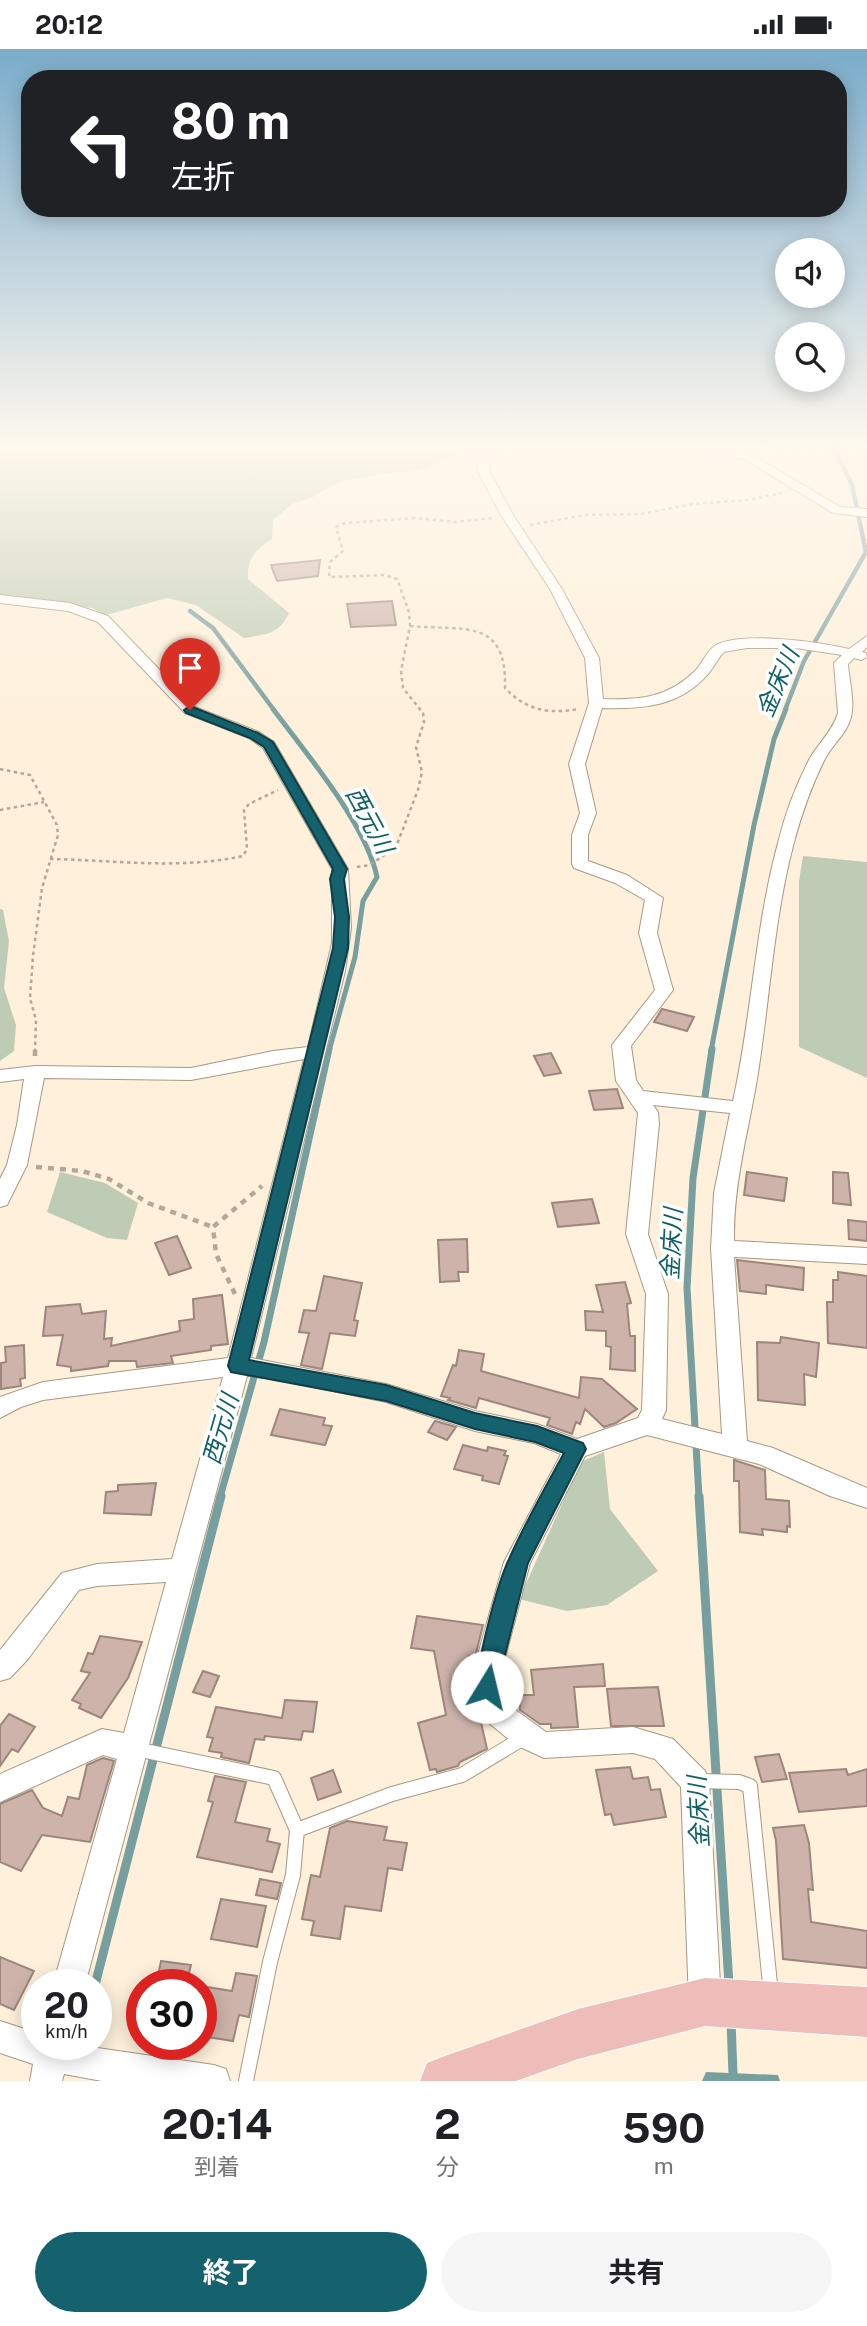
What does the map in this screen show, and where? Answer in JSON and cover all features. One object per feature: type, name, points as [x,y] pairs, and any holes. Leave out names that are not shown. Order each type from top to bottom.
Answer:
[{"type":"main road","points":[[445,2081],[578,2034],[705,2002],[867,2012]]},
{"type":"street","points":[[526,544],[556,589],[592,658],[595,704],[577,764],[588,813],[580,835],[580,864],[621,879],[654,898],[648,933],[663,990],[621,1045],[626,1081],[648,1112],[649,1123],[637,1234],[657,1294],[654,1427]]},
{"type":"street","points":[[0,599],[70,607],[103,619],[190,710],[254,735],[269,745],[340,869],[337,879],[342,917],[341,948],[316,1052],[248,1317],[238,1366],[73,1969]]},
{"type":"street","points":[[736,1447],[722,1248],[723,1206],[733,1107],[748,1075],[782,856],[815,759],[843,721],[845,713],[840,667],[843,660],[859,656],[867,641]]},
{"type":"street","points":[[595,704],[647,705],[667,698],[685,689],[722,647],[798,642],[859,656]]},
{"type":"street","points":[[0,1076],[35,1072],[191,1074],[273,1057],[316,1052]]},
{"type":"street","points":[[0,1200],[17,1165],[27,1125],[35,1072]]},
{"type":"street","points":[[639,1097],[733,1107]]},
{"type":"street","points":[[722,1248],[867,1256]]},
{"type":"street","points":[[0,1409],[13,1400],[43,1391],[238,1366],[275,1370],[386,1393],[475,1421],[537,1434],[576,1449],[654,1427],[764,1455],[839,1489],[867,1498]]},
{"type":"street","points":[[576,1449],[517,1562],[491,1658],[487,1687],[500,1715],[526,1736],[544,1745],[633,1740],[663,1748],[695,1781],[705,2002]]},
{"type":"street","points":[[0,1669],[71,1581],[97,1575],[182,1570]]},
{"type":"street","points":[[0,1788],[102,1742],[134,1749]]},
{"type":"street","points":[[0,2037],[63,2061],[214,2081]]},
{"type":"lane","points":[[297,1830],[392,1794],[462,1775],[526,1736]]},
{"type":"lane","points":[[134,1749],[274,1778],[297,1830],[293,1875],[270,1962],[246,2081]]},
{"type":"lane","points":[[695,1781],[739,1782],[750,1786],[771,1972],[772,2006]]},
{"type":"path","points":[[342,544],[344,551],[330,562],[329,577],[393,576],[397,579],[410,626],[401,671],[403,688],[424,713],[416,747],[422,772],[418,790],[396,847],[380,859],[358,867]]},
{"type":"path","points":[[410,626],[480,633],[496,639],[507,666],[505,688],[536,711],[545,713],[595,704]]},
{"type":"path","points":[[0,769],[30,775],[58,825],[58,835],[42,888],[30,998],[36,1020],[35,1072]]},
{"type":"path","points":[[50,859],[186,863],[243,856],[247,849],[244,810],[249,804],[292,783]]},
{"type":"path","points":[[0,810],[44,802]]},
{"type":"path","points":[[17,1165],[82,1171],[109,1179],[148,1203],[213,1227]]},
{"type":"path","points":[[213,1227],[287,1167]]},
{"type":"path","points":[[213,1227],[213,1239],[221,1271],[248,1317]]},
{"type":"green space","points":[[0,544],[265,544],[253,555],[248,579],[289,613],[276,630],[244,638],[196,605],[167,598],[106,615],[92,608],[0,597]]},
{"type":"green space","points":[[803,856],[867,862],[867,1078],[799,1047],[799,881]]},
{"type":"green space","points":[[0,909],[3,910],[9,941],[4,988],[16,1025],[14,1051],[0,1061]]},
{"type":"green space","points":[[60,1172],[105,1183],[138,1203],[127,1240],[107,1238],[47,1212]]},
{"type":"green space","points":[[604,1452],[610,1509],[658,1571],[607,1605],[567,1611],[519,1599],[581,1462]]},
{"type":"water","points":[[706,2072],[778,2075],[780,2081],[702,2081]]},
{"type":"building","points":[[320,560],[318,576],[277,581],[271,565]]},
{"type":"building","points":[[392,601],[396,625],[351,627],[347,604]]},
{"type":"building","points":[[662,1009],[694,1017],[687,1031],[654,1022]]},
{"type":"building","points":[[551,1053],[561,1073],[544,1076],[534,1056]]},
{"type":"building","points":[[617,1089],[623,1108],[594,1110],[589,1091]]},
{"type":"building","points":[[747,1172],[787,1178],[784,1201],[744,1195]]},
{"type":"building","points":[[833,1172],[848,1173],[851,1205],[833,1203]]},
{"type":"building","points":[[592,1199],[599,1223],[558,1227],[552,1203]]},
{"type":"building","points":[[848,1220],[867,1222],[867,1241],[849,1239]]},
{"type":"building","points":[[177,1236],[191,1268],[169,1275],[155,1243]]},
{"type":"building","points":[[467,1239],[468,1272],[458,1272],[459,1281],[440,1282],[438,1240]]},
{"type":"building","points":[[737,1260],[804,1268],[803,1290],[766,1285],[766,1294],[740,1291]]},
{"type":"building","points":[[838,1272],[867,1276],[867,1348],[828,1343],[827,1302],[833,1302],[833,1280],[838,1280]]},
{"type":"building","points":[[324,1276],[362,1283],[354,1320],[358,1321],[355,1336],[330,1333],[322,1369],[301,1365],[309,1333],[299,1332],[304,1310],[316,1311]]},
{"type":"building","points":[[625,1282],[631,1303],[627,1304],[630,1336],[635,1336],[635,1371],[610,1369],[611,1347],[606,1346],[606,1331],[586,1330],[585,1311],[603,1312],[596,1285]]},
{"type":"building","points":[[222,1295],[228,1344],[211,1346],[211,1350],[171,1356],[173,1363],[137,1367],[136,1361],[109,1361],[108,1366],[71,1371],[71,1367],[57,1365],[63,1335],[43,1336],[46,1307],[80,1304],[82,1314],[106,1311],[104,1339],[112,1338],[111,1346],[180,1331],[179,1321],[194,1319],[193,1299]]},
{"type":"building","points":[[781,1337],[819,1343],[816,1377],[804,1374],[805,1405],[758,1400],[757,1342],[780,1343]]},
{"type":"building","points":[[24,1345],[25,1378],[20,1379],[21,1386],[1,1389],[1,1363],[6,1362],[5,1347]]},
{"type":"building","points":[[459,1350],[484,1354],[481,1371],[579,1398],[581,1377],[602,1379],[637,1409],[616,1423],[604,1427],[585,1409],[580,1424],[576,1422],[572,1434],[547,1425],[550,1418],[479,1398],[476,1408],[448,1400],[450,1398],[441,1396],[453,1365],[456,1366]]},
{"type":"building","points":[[280,1409],[325,1418],[323,1425],[332,1426],[325,1445],[271,1435]]},
{"type":"building","points":[[435,1421],[456,1427],[447,1440],[428,1432]]},
{"type":"building","points":[[463,1445],[487,1451],[488,1447],[506,1451],[504,1455],[508,1456],[499,1484],[482,1480],[483,1476],[454,1469]]},
{"type":"building","points":[[734,1460],[765,1470],[766,1499],[789,1501],[790,1527],[787,1526],[787,1532],[762,1529],[763,1535],[740,1532],[739,1481],[734,1481]]},
{"type":"building","points":[[156,1483],[151,1515],[104,1513],[106,1492],[118,1491],[118,1485]]},
{"type":"building","points":[[417,1616],[483,1625],[475,1657],[469,1656],[471,1688],[487,1749],[460,1762],[458,1766],[437,1772],[436,1769],[430,1770],[418,1723],[446,1715],[434,1651],[411,1648]]},
{"type":"building","points":[[100,1636],[142,1642],[128,1678],[101,1718],[79,1708],[81,1704],[72,1700],[90,1673],[81,1671],[88,1653],[93,1654]]},
{"type":"building","points":[[603,1664],[605,1686],[574,1687],[578,1727],[551,1728],[551,1724],[540,1724],[520,1710],[519,1695],[534,1695],[531,1670]]},
{"type":"building","points":[[203,1671],[219,1676],[210,1697],[193,1692]]},
{"type":"building","points":[[658,1687],[664,1726],[611,1726],[607,1689]]},
{"type":"building","points":[[285,1700],[317,1702],[313,1732],[303,1731],[301,1740],[265,1736],[264,1740],[255,1739],[249,1763],[221,1757],[222,1753],[209,1751],[213,1738],[207,1737],[216,1707],[282,1718]]},
{"type":"building","points":[[9,1714],[35,1727],[18,1752],[12,1749],[0,1766],[0,1726]]},
{"type":"building","points":[[779,1754],[787,1779],[762,1782],[755,1757]]},
{"type":"building","points":[[103,1758],[114,1761],[90,1842],[42,1835],[21,1871],[0,1862],[0,1804],[32,1790],[43,1808],[62,1816],[68,1797],[79,1799],[87,1765]]},
{"type":"building","points":[[630,1767],[633,1779],[648,1777],[651,1790],[660,1789],[666,1817],[614,1825],[611,1814],[605,1815],[596,1770]]},
{"type":"building","points":[[846,1769],[848,1775],[867,1769],[867,1806],[799,1812],[789,1773]]},
{"type":"building","points":[[333,1770],[341,1792],[318,1800],[311,1778]]},
{"type":"building","points":[[215,1776],[246,1782],[235,1822],[270,1829],[267,1841],[280,1844],[272,1872],[197,1857],[213,1802],[208,1801]]},
{"type":"building","points":[[347,1821],[387,1827],[384,1840],[407,1843],[402,1870],[388,1868],[381,1911],[345,1906],[340,1939],[311,1935],[314,1921],[302,1919],[311,1875],[320,1877],[330,1828]]},
{"type":"building","points":[[804,1825],[809,1843],[813,1890],[808,1889],[811,1922],[867,1931],[867,1968],[783,1959],[773,1828]]},
{"type":"building","points":[[260,1879],[281,1883],[277,1899],[256,1895]]},
{"type":"building","points":[[221,1899],[266,1906],[257,1947],[211,1939]]},
{"type":"building","points":[[0,1957],[29,1969],[21,1969],[21,1996],[14,2010],[0,2004]]},
{"type":"building","points":[[161,1961],[191,1965],[190,1969],[159,1969]]},
{"type":"building","points":[[236,1973],[257,1976],[249,2017],[239,2015],[233,2041],[217,2038],[217,1989],[232,1991]]},
{"type":"waterway","name":"金床川","points":[[785,710],[804,661],[866,552],[864,544]]},
{"type":"waterway","name":"西元川","points":[[190,611],[213,628],[274,710]]},
{"type":"waterway","name":"西元川","points":[[273,709],[348,812],[371,856],[377,877],[363,901],[355,957],[329,1051]]},
{"type":"waterway","name":"金床川","points":[[711,1051],[754,825],[774,739],[786,709]]},
{"type":"waterway","name":"西元川","points":[[220,1497],[264,1342],[329,1049]]},
{"type":"waterway","name":"金床川","points":[[699,1497],[687,1288],[693,1178],[712,1049]]},
{"type":"waterway","name":"西元川","points":[[99,1969],[221,1496]]},
{"type":"waterway","name":"金床川","points":[[699,1496],[729,1985]]},
{"type":"waterway","name":"金床川","points":[[731,2021],[733,2074]]},
{"type":"route","points":[[190,710],[254,735],[269,745],[340,869],[337,879],[342,917],[341,948],[238,1366],[275,1370],[386,1393],[475,1421],[537,1434],[576,1449],[517,1562],[491,1658],[487,1687]]}]
